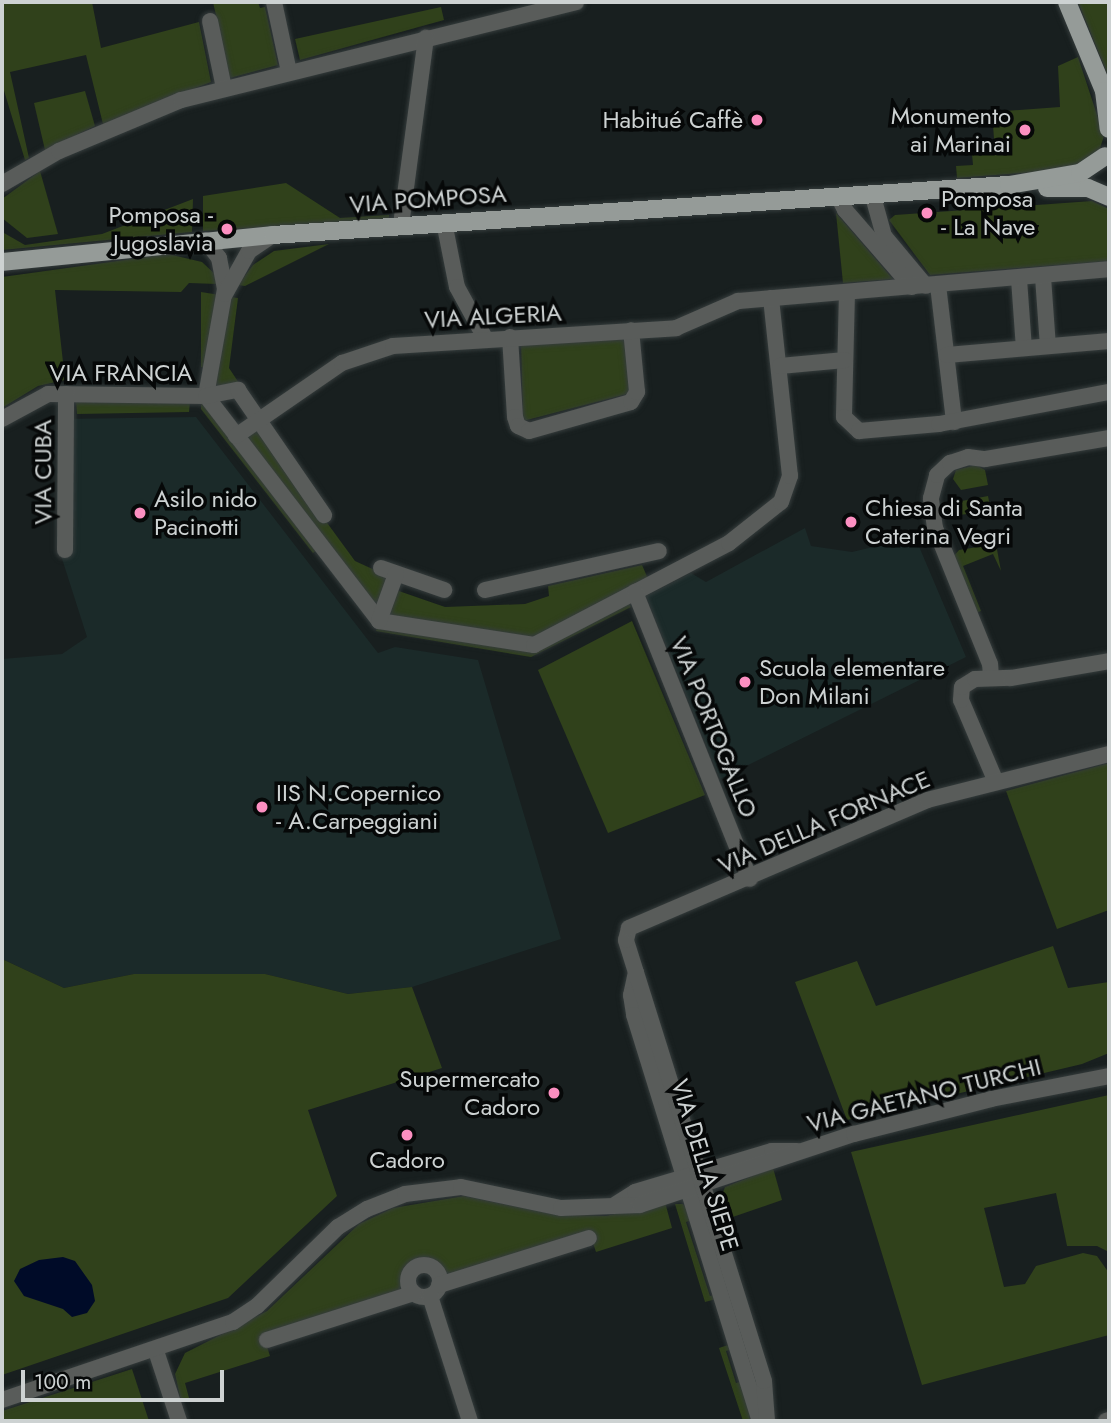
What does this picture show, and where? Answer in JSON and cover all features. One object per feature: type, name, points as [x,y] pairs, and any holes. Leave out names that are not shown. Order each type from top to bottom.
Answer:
[{"type":"main road","points":[[1067,2],[1107,93],[1109,129]]},
{"type":"main road","points":[[1107,151],[1101,173],[1109,195]]},
{"type":"main road","name":"VIA POMPOSA","points":[[1009,185],[1080,173],[1107,151]]},
{"type":"main road","name":"VIA POMPOSA","points":[[2,264],[23,259],[205,240],[872,193],[1009,185],[1088,188],[1109,195]]},
{"type":"street","points":[[274,2],[289,72]]},
{"type":"street","points":[[2,184],[100,132],[224,88],[576,2]]},
{"type":"street","points":[[211,21],[224,88]]},
{"type":"street","points":[[401,225],[426,38]]},
{"type":"street","points":[[872,193],[884,236],[925,286],[947,355],[954,422]]},
{"type":"street","points":[[838,196],[925,286]]},
{"type":"street","points":[[444,222],[457,287],[485,338]]},
{"type":"street","points":[[224,296],[249,251],[273,235]]},
{"type":"street","points":[[205,240],[219,258],[224,296],[206,396],[379,621],[534,645],[729,543],[777,507],[789,486],[788,431],[771,298],[1109,270]]},
{"type":"street","points":[[1043,277],[1048,346]]},
{"type":"street","points":[[1019,279],[1024,348]]},
{"type":"street","points":[[847,292],[844,417],[859,431],[954,422],[1109,392]]},
{"type":"street","name":"VIA ALGERIA","points":[[236,436],[342,363],[366,352],[408,344],[485,338],[676,328],[731,303],[771,298]]},
{"type":"street","points":[[510,337],[515,417],[518,426],[529,431],[631,402],[637,392],[631,330]]},
{"type":"street","points":[[947,355],[1109,341]]},
{"type":"street","points":[[780,366],[845,360]]},
{"type":"street","name":"VIA FRANCIA","points":[[2,419],[37,397],[66,394],[206,396],[238,390],[259,421]]},
{"type":"street","name":"VIA CUBA","points":[[65,550],[66,394]]},
{"type":"street","points":[[259,421],[324,515]]},
{"type":"street","points":[[983,678],[985,650],[935,528],[931,498],[937,475],[968,457],[985,459],[1109,438]]},
{"type":"street","points":[[297,514],[315,501]]},
{"type":"street","points":[[485,590],[653,552],[660,579]]},
{"type":"street","points":[[379,621],[389,571],[444,590]]},
{"type":"street","name":"VIA PORTOGALLO","points":[[635,592],[750,879]]},
{"type":"street","points":[[996,782],[961,700],[962,687],[983,678],[1109,661]]},
{"type":"street","name":"VIA DELLA FORNACE","points":[[640,920],[750,879],[916,804],[1109,754]]},
{"type":"street","name":"VIA DELLA SIEPE","points":[[640,920],[627,934],[636,969],[642,1012],[703,1179],[731,1300]]},
{"type":"street","name":"VIA DELLA SIEPE","points":[[651,1040],[687,1184],[742,1334],[760,1421]]},
{"type":"street","name":"VIA GAETANO TURCHI","points":[[156,1351],[245,1314],[338,1227],[367,1209],[405,1194],[461,1187],[561,1208],[616,1204],[635,1192],[687,1184],[774,1157],[1061,1083],[1109,1068]]},
{"type":"street","name":"VIA GAETANO TURCHI","points":[[1061,1083],[1109,1076]]},
{"type":"street","points":[[267,1340],[589,1238]]},
{"type":"street","points":[[428,1291],[470,1421]]},
{"type":"street","name":"VIA DELLA SIEPE","points":[[742,1334],[764,1381],[767,1421]]},
{"type":"street","points":[[4,1399],[156,1351],[179,1421]]},
{"type":"shaded area","name":"IIS N.Copernico - A.Carpeggiani","points":[[196,417],[378,653],[395,647],[478,660],[561,939],[412,987],[348,994],[265,974],[134,974],[64,988],[2,959],[2,659],[62,654],[87,637],[57,543],[60,419]]},
{"type":"shaded area","points":[[805,528],[811,546],[852,552],[915,537],[966,657],[720,779],[646,596],[691,573],[706,582]]},
{"type":"green space","points":[[2,2],[92,2],[101,48],[199,22],[211,82],[103,124],[86,55],[10,72],[29,158],[25,160],[2,84]]},
{"type":"green space","points":[[213,2],[258,2],[260,8],[265,7],[278,65],[230,78]]},
{"type":"green space","points":[[1078,2],[1109,2],[1109,78]]},
{"type":"green space","points":[[441,7],[444,20],[300,60],[295,39]]},
{"type":"green space","points":[[1078,57],[1104,136],[1098,154],[1074,169],[957,178],[956,166],[973,165],[972,154],[995,152],[992,112],[1060,107],[1058,66]]},
{"type":"green space","points":[[85,91],[95,126],[45,150],[34,103]]},
{"type":"green space","points":[[40,171],[58,234],[27,238],[2,218],[2,199]]},
{"type":"green space","points":[[286,183],[340,218],[389,215],[389,220],[203,231],[203,196]]},
{"type":"green space","points":[[193,199],[192,232],[2,250],[4,233],[25,245],[102,234]]},
{"type":"green space","points":[[1092,201],[1109,209],[1109,261],[930,275],[889,220],[895,215]]},
{"type":"green space","points":[[836,213],[893,279],[843,283]]},
{"type":"green space","points":[[329,244],[245,286],[238,285],[253,265],[274,251]]},
{"type":"green space","points":[[168,254],[202,262],[217,276],[217,284],[189,283],[181,292],[55,290],[65,380],[38,386],[2,408],[2,277]]},
{"type":"green space","points":[[201,292],[220,295],[206,368],[201,367]]},
{"type":"green space","points":[[230,297],[238,298],[229,368],[239,383],[211,388]]},
{"type":"green space","points":[[626,339],[631,393],[523,421],[521,343]]},
{"type":"green space","points":[[76,402],[190,402],[189,412],[77,414]]},
{"type":"green space","points":[[201,402],[208,403],[319,548],[313,553],[201,409]]},
{"type":"green space","points":[[257,427],[355,561],[390,577],[378,614],[242,437]]},
{"type":"green space","points":[[976,465],[985,470],[988,485],[961,490],[953,479],[956,470]]},
{"type":"green space","points":[[988,496],[991,511],[943,517],[951,503]]},
{"type":"green space","points":[[996,544],[1001,571],[993,554],[963,566],[981,611],[976,613],[953,557],[959,550]]},
{"type":"green space","points":[[642,565],[649,581],[531,639],[388,616],[396,590],[445,607],[525,604],[549,596],[548,586]]},
{"type":"green space","points":[[627,600],[631,607],[531,657],[376,631],[379,624],[532,649]]},
{"type":"green space","points":[[632,621],[705,795],[608,833],[538,670]]},
{"type":"green space","points":[[1109,763],[1109,910],[1057,929],[1006,791]]},
{"type":"green space","points":[[1053,946],[1068,988],[1109,982],[1109,1053],[1082,1064],[847,1120],[795,982],[857,961],[876,1006]]},
{"type":"green space","points":[[2,959],[64,988],[134,974],[265,974],[348,994],[412,987],[442,1068],[308,1110],[337,1196],[228,1298],[2,1375]]},
{"type":"green space","points":[[1109,1095],[1109,1252],[1097,1246],[1067,1246],[1056,1193],[984,1208],[1004,1287],[1025,1284],[1036,1266],[1083,1253],[1097,1256],[1109,1273],[1109,1335],[922,1385],[851,1152]]},
{"type":"green space","points":[[773,1168],[782,1200],[724,1220],[719,1203],[725,1187]]},
{"type":"green space","points":[[464,1196],[552,1214],[606,1216],[665,1202],[672,1228],[596,1252],[590,1234],[449,1277],[440,1265],[426,1260],[413,1264],[402,1275],[400,1293],[264,1337],[270,1356],[185,1383],[189,1398],[181,1401],[175,1374],[185,1353],[267,1311],[359,1224],[393,1208]]},
{"type":"green space","points":[[675,1204],[683,1204],[694,1219],[686,1222],[710,1296],[719,1294],[720,1298],[705,1302]]},
{"type":"green space","points":[[734,1343],[735,1348],[726,1351],[736,1383],[746,1380],[750,1421],[743,1421],[719,1348]]},
{"type":"green space","points":[[132,1369],[149,1421],[2,1421],[2,1411]]},
{"type":"water","points":[[63,1257],[75,1261],[92,1285],[95,1301],[87,1313],[72,1317],[63,1309],[24,1296],[14,1281],[20,1269],[39,1260]]},
{"type":"place","name":"Habitué Caffè","points":[[757,120]]},
{"type":"place","name":"Monumento ai Marinai","points":[[1025,130]]},
{"type":"place","name":"Pomposa - La Nave","points":[[927,213]]},
{"type":"place","name":"Pomposa - Jugoslavia","points":[[227,229]]},
{"type":"place","name":"Asilo nido Pacinotti","points":[[140,513]]},
{"type":"place","name":"Chiesa di Santa Caterina Vegri","points":[[851,522]]},
{"type":"place","name":"Scuola elementare Don Milani","points":[[745,682]]},
{"type":"place","name":"IIS N.Copernico - A.Carpeggiani","points":[[262,807]]},
{"type":"place","name":"Supermercato Cadoro","points":[[554,1093]]},
{"type":"place","name":"Cadoro","points":[[407,1135]]}]
